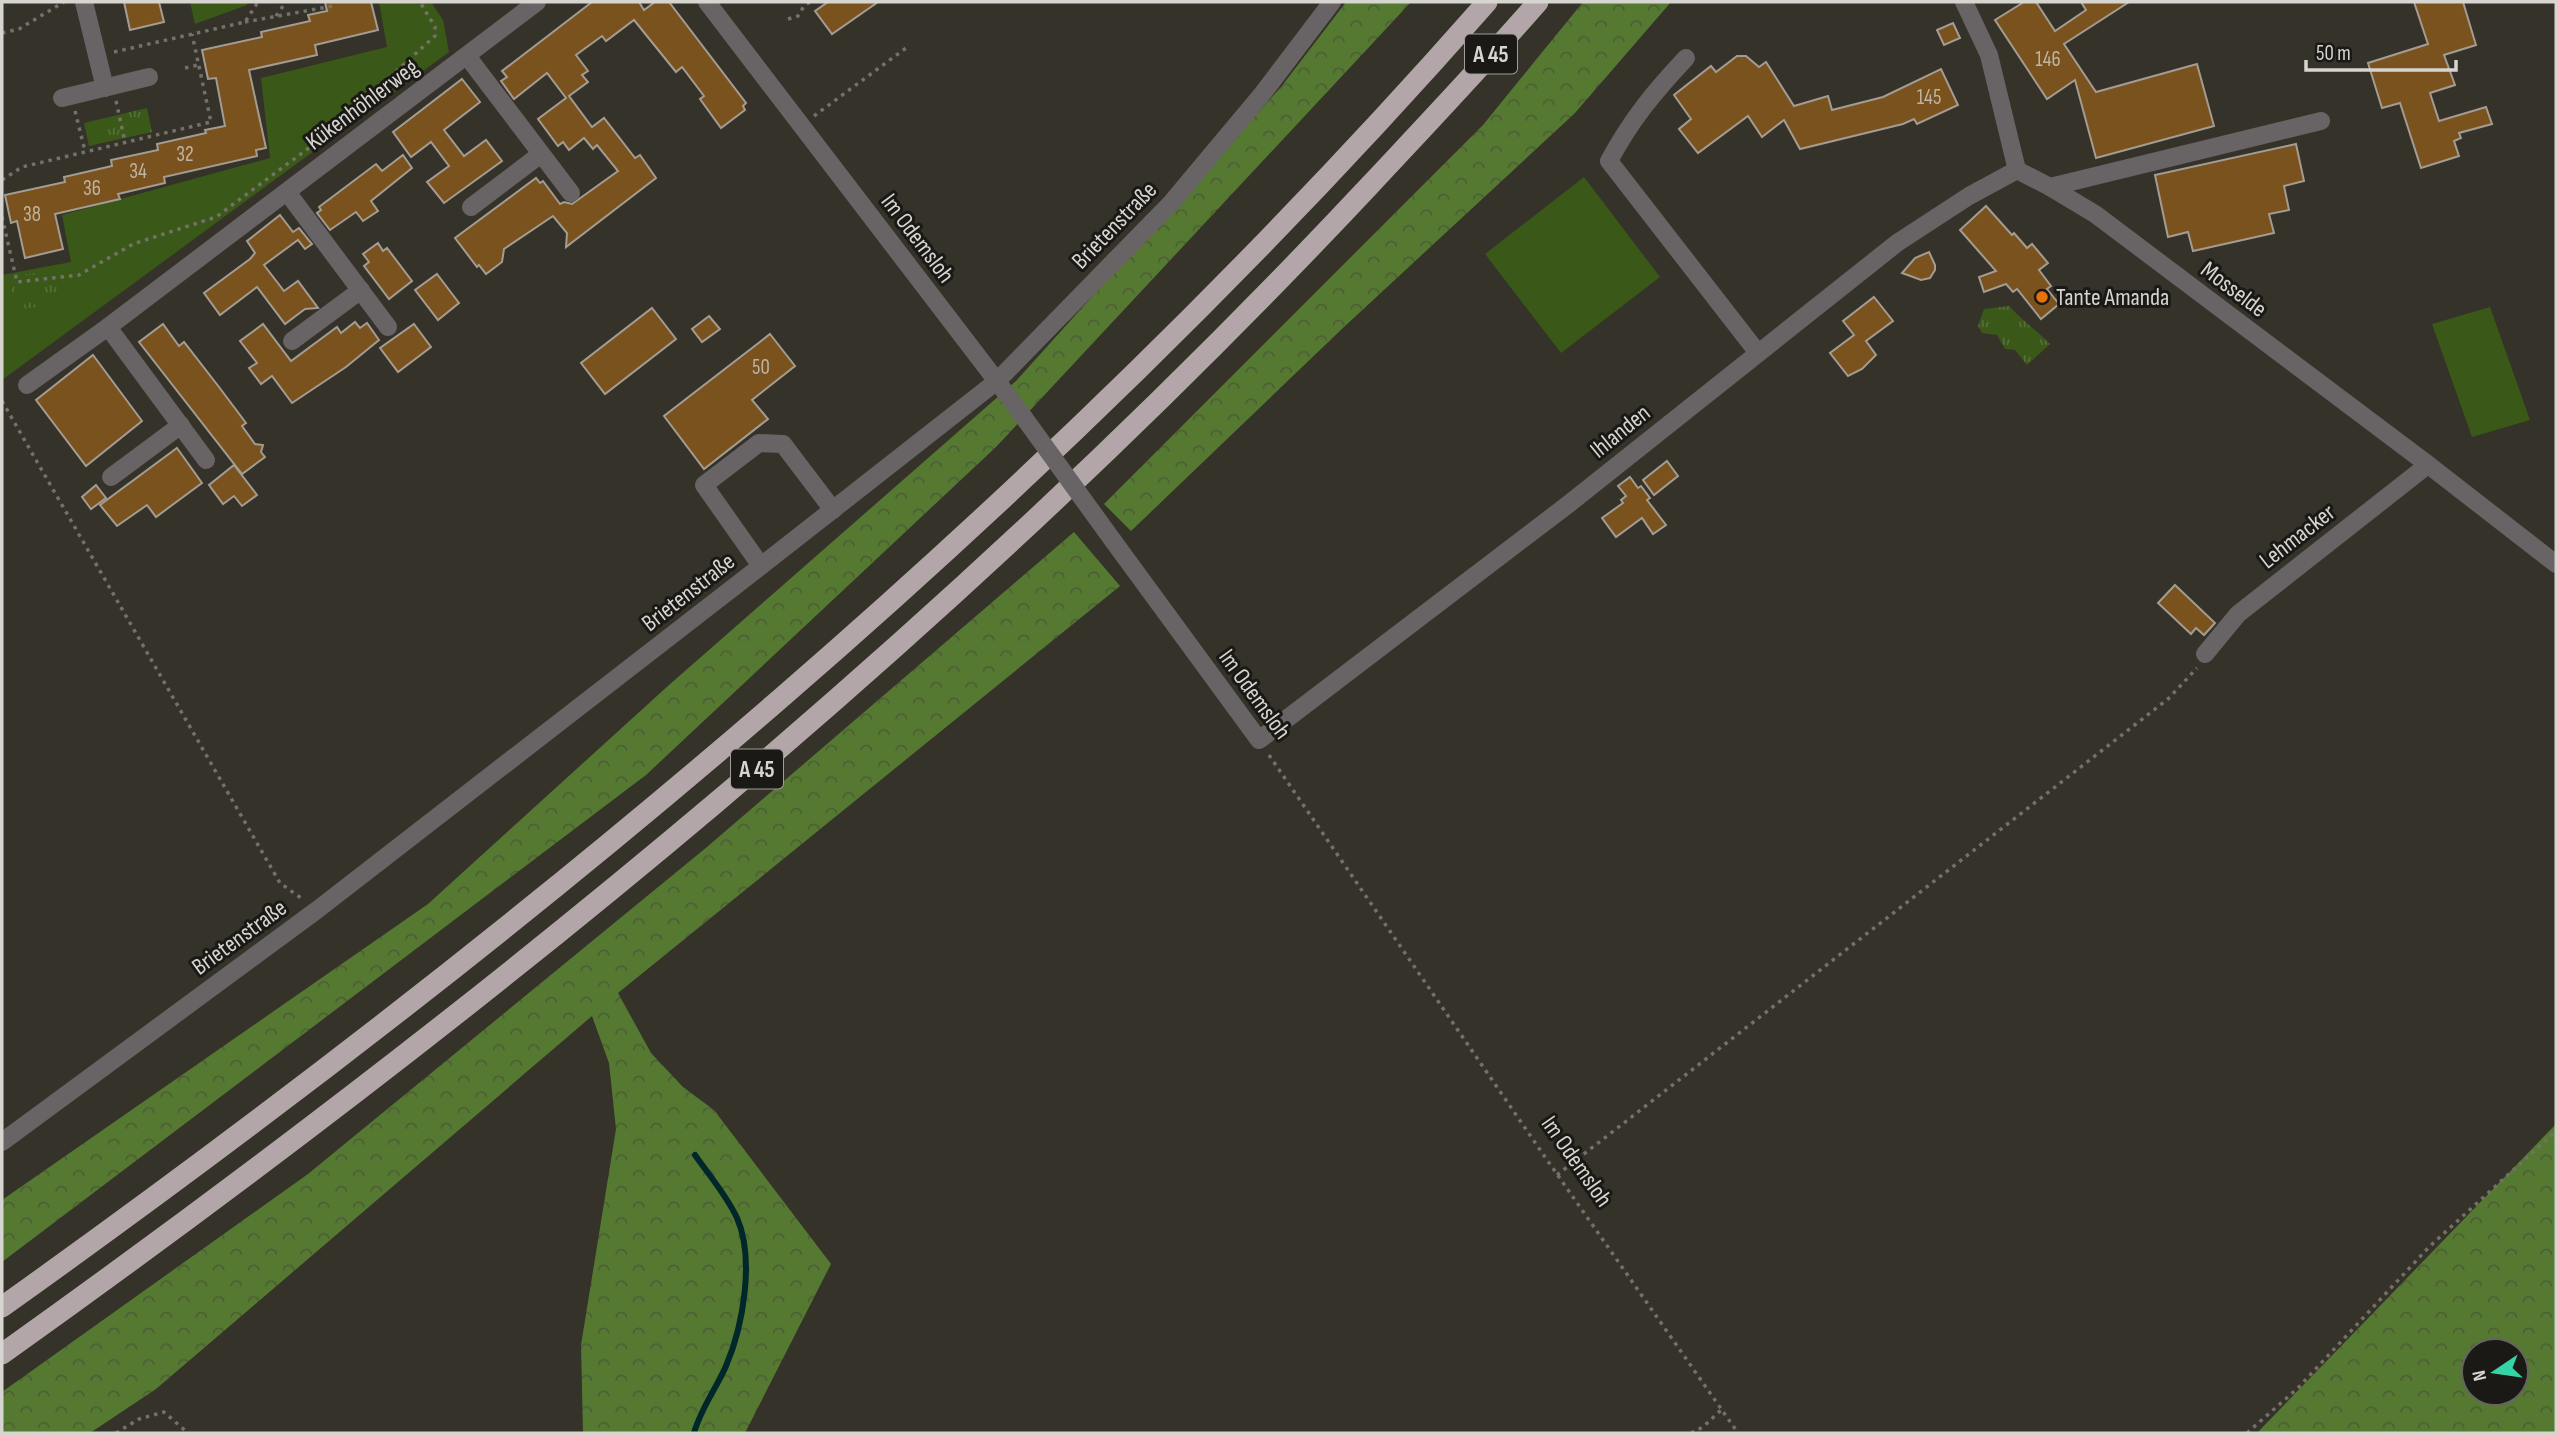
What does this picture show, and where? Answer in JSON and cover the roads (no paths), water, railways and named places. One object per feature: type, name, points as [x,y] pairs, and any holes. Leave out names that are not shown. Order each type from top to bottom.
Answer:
[{"type":"highway","name":"A 45","points":[[2,1307],[291,1093],[457,965],[640,818],[852,636],[1008,494],[1208,299],[1412,86],[1487,2]]},
{"type":"highway","name":"A 45","points":[[2,1354],[309,1129],[476,999],[645,864],[859,681],[1015,539],[1274,288],[1538,2]]},
{"type":"street","points":[[84,2],[108,87]]},
{"type":"street","name":"Kükenhöhlerweg","points":[[27,385],[288,192],[537,2]]},
{"type":"street","name":"Im Odemsloh","points":[[707,2],[1012,401],[1259,740]]},
{"type":"street","name":"Brietenstraße","points":[[2,1142],[317,910],[996,381],[1171,203],[1264,93],[1332,2]]},
{"type":"street","points":[[1965,2],[1989,55],[2017,170]]},
{"type":"street","points":[[467,56],[571,193]]},
{"type":"street","points":[[1686,58],[1649,96],[1609,161],[1758,353]]},
{"type":"street","points":[[68,103],[108,87],[149,77]]},
{"type":"street","points":[[2050,187],[2321,121]]},
{"type":"street","points":[[471,207],[541,154]]},
{"type":"street","name":"Mosselde","points":[[2017,170],[2095,214],[2556,564]]},
{"type":"street","name":"Ihlanden","points":[[1259,740],[1570,503],[1897,243],[1959,201],[2017,170]]},
{"type":"street","points":[[288,192],[388,327]]},
{"type":"street","points":[[292,341],[361,290]]},
{"type":"street","points":[[108,327],[206,460]]},
{"type":"street","points":[[111,477],[181,425]]},
{"type":"street","points":[[761,566],[704,485],[759,443],[783,444],[833,510]]},
{"type":"street","name":"Lehmacker","points":[[2205,654],[2238,614],[2420,471],[2426,463]]},
{"type":"waterway","points":[[694,1433],[732,1350],[742,1312],[746,1272],[742,1234],[737,1218],[695,1155]]},
{"type":"place","name":"Tante Amanda","points":[[2042,297]]}]
